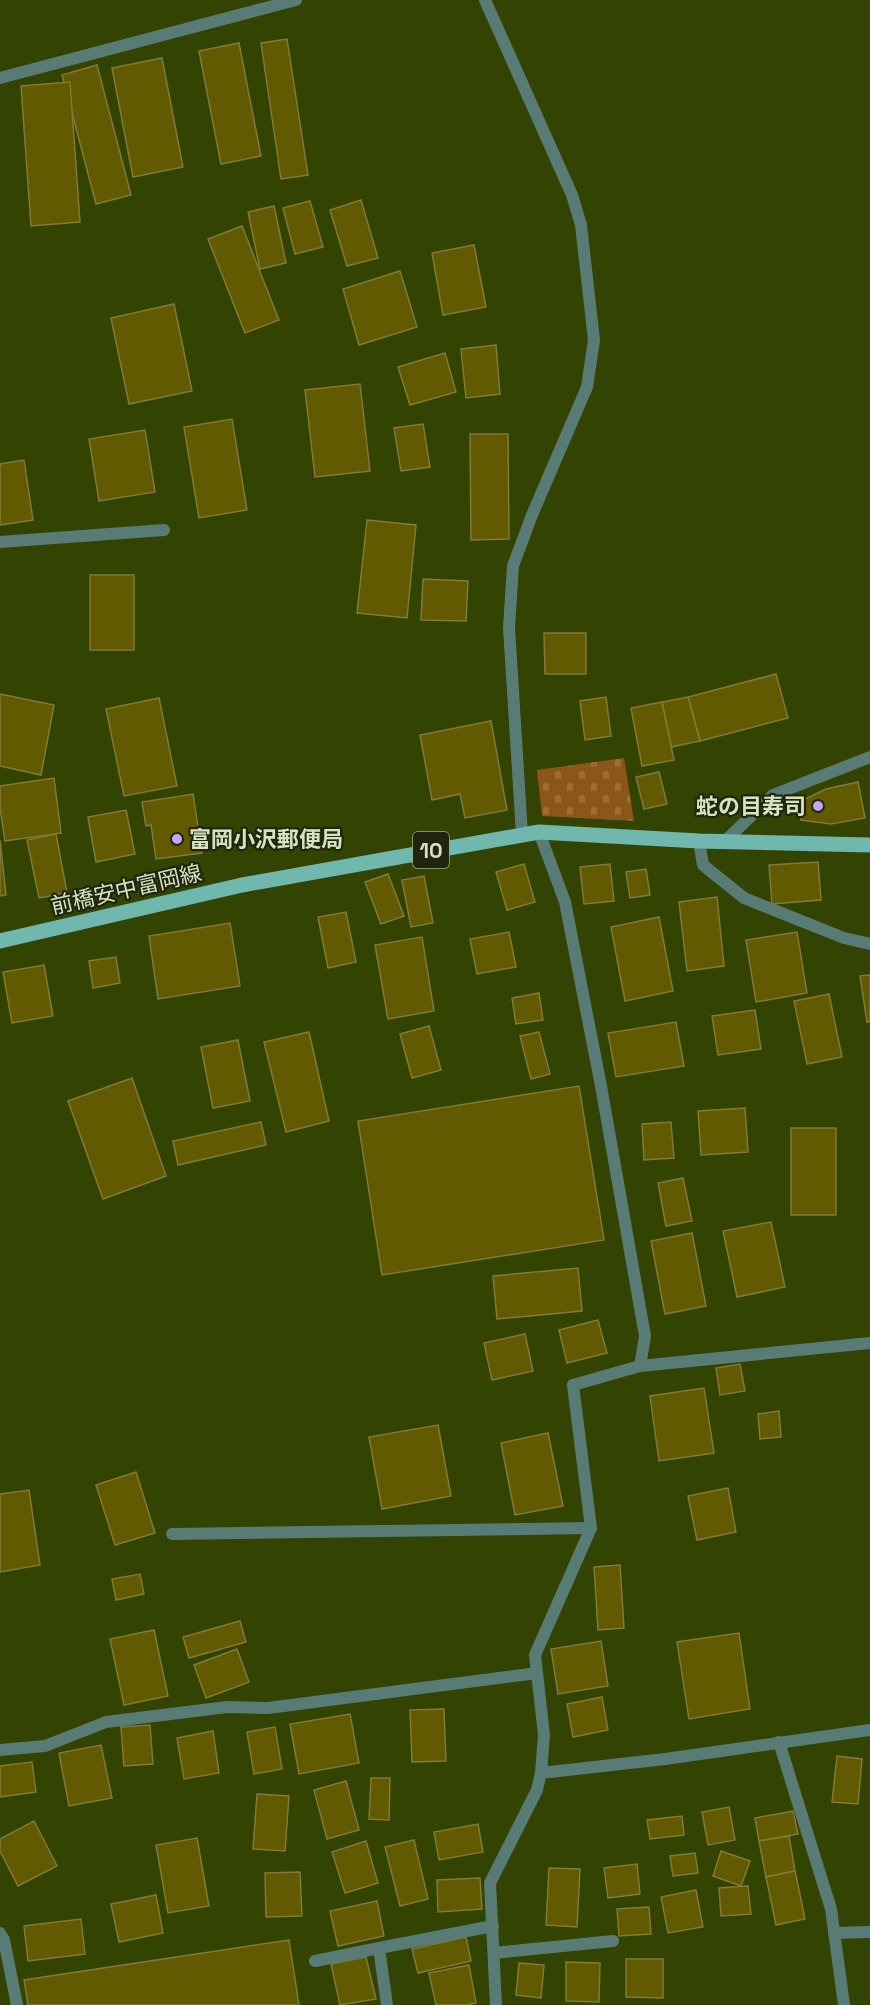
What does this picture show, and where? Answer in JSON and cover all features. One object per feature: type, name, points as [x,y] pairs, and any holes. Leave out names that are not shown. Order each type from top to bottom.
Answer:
[{"type":"main road","name":"前橋安中富岡線","points":[[0,941],[242,885],[539,832],[724,842],[870,845]]},
{"type":"street","points":[[0,78],[296,0]]},
{"type":"street","points":[[485,0],[572,195],[581,225],[594,339],[587,387],[532,515],[513,566],[509,628],[522,834]]},
{"type":"street","points":[[0,542],[164,530]]},
{"type":"street","points":[[724,842],[773,795],[870,757]]},
{"type":"street","points":[[539,832],[565,903],[601,1086],[645,1336],[640,1366]]},
{"type":"street","points":[[699,841],[703,865],[744,898],[844,938],[870,944]]},
{"type":"street","points":[[496,2005],[490,1883],[537,1790],[541,1773],[544,1735],[535,1655],[591,1528],[573,1385],[640,1366],[870,1343]]},
{"type":"street","points":[[172,1534],[591,1528]]},
{"type":"street","points":[[0,1750],[45,1746],[106,1722],[227,1707],[268,1708],[537,1673]]},
{"type":"street","points":[[541,1773],[665,1759],[870,1730]]},
{"type":"street","points":[[779,1742],[831,1909],[844,2005]]},
{"type":"street","points":[[315,1961],[493,1926]]},
{"type":"street","points":[[834,1933],[870,1932]]},
{"type":"street","points":[[0,1933],[4,1940],[17,2005]]},
{"type":"street","points":[[494,1953],[613,1941]]},
{"type":"street","points":[[379,1948],[387,2005]]},
{"type":"green space","points":[[624,758],[634,821],[542,816],[537,770]]},
{"type":"building","points":[[287,39],[308,175],[281,179],[261,43]]},
{"type":"building","points":[[239,43],[261,156],[221,164],[199,51]]},
{"type":"building","points":[[162,58],[183,167],[133,177],[112,68]]},
{"type":"building","points":[[97,65],[131,195],[96,204],[62,75]]},
{"type":"building","points":[[70,82],[80,222],[31,226],[21,86]]},
{"type":"building","points":[[361,200],[378,258],[347,266],[330,210]]},
{"type":"building","points":[[310,201],[323,247],[295,254],[283,208]]},
{"type":"building","points":[[274,206],[286,263],[260,269],[248,212]]},
{"type":"building","points":[[242,226],[279,320],[245,333],[208,239]]},
{"type":"building","points":[[474,245],[486,307],[443,315],[432,253]]},
{"type":"building","points":[[400,271],[417,327],[359,345],[343,289]]},
{"type":"building","points":[[174,304],[192,391],[129,404],[111,318]]},
{"type":"building","points":[[496,345],[500,394],[466,398],[461,349]]},
{"type":"building","points":[[445,353],[456,392],[410,405],[398,367]]},
{"type":"building","points":[[360,384],[370,471],[315,477],[305,390]]},
{"type":"building","points":[[232,419],[247,510],[199,518],[184,427]]},
{"type":"building","points":[[423,424],[430,467],[401,471],[394,428]]},
{"type":"building","points":[[145,430],[155,492],[99,501],[89,439]]},
{"type":"building","points":[[470,434],[508,434],[509,539],[471,540]]},
{"type":"building","points":[[24,460],[33,520],[0,525],[0,464]]},
{"type":"building","points":[[367,520],[416,525],[407,618],[357,613]]},
{"type":"building","points":[[90,575],[134,575],[134,650],[90,650]]},
{"type":"building","points":[[423,579],[468,581],[466,621],[421,620]]},
{"type":"building","points":[[544,633],[586,633],[586,674],[545,674]]},
{"type":"building","points":[[776,674],[788,718],[700,741],[688,697]]},
{"type":"building","points":[[0,694],[54,705],[41,775],[0,766]]},
{"type":"building","points":[[606,697],[611,736],[585,740],[580,701]]},
{"type":"building","points":[[688,697],[700,741],[671,747],[662,702]]},
{"type":"building","points":[[159,698],[177,786],[124,796],[106,709]]},
{"type":"building","points":[[662,702],[674,760],[642,766],[631,708]]},
{"type":"building","points":[[491,721],[507,810],[465,818],[460,794],[432,800],[420,735]]},
{"type":"building","points":[[659,772],[667,804],[644,809],[636,777]]},
{"type":"building","points":[[54,778],[61,833],[5,841],[0,808],[0,786]]},
{"type":"building","points":[[858,782],[865,818],[831,824],[801,820],[797,803],[826,789]]},
{"type":"building","name":"富岡小沢郵便局","points":[[193,794],[202,853],[156,859],[151,825],[146,826],[142,802]]},
{"type":"building","points":[[126,810],[135,854],[96,862],[88,817]]},
{"type":"building","points":[[56,834],[67,893],[39,898],[27,840]]},
{"type":"building","points":[[0,840],[6,895],[0,896]]},
{"type":"building","points":[[818,862],[821,900],[772,904],[769,865]]},
{"type":"building","points":[[524,864],[535,902],[507,910],[496,872]]},
{"type":"building","points":[[610,864],[614,901],[584,904],[580,867]]},
{"type":"building","points":[[646,869],[650,895],[630,898],[626,872]]},
{"type":"building","points":[[388,874],[404,916],[381,924],[365,882]]},
{"type":"building","points":[[424,876],[433,923],[411,927],[402,880]]},
{"type":"building","points":[[717,897],[724,966],[687,971],[679,902]]},
{"type":"building","points":[[346,912],[356,962],[328,968],[318,917]]},
{"type":"building","points":[[659,917],[673,991],[625,1001],[611,927]]},
{"type":"building","points":[[230,923],[240,986],[158,999],[149,936]]},
{"type":"building","points":[[509,932],[516,967],[477,974],[470,939]]},
{"type":"building","points":[[797,932],[807,993],[756,1002],[746,940]]},
{"type":"building","points":[[422,937],[434,1011],[388,1019],[375,945]]},
{"type":"building","points":[[116,957],[120,983],[93,988],[89,961]]},
{"type":"building","points":[[44,965],[53,1016],[12,1023],[3,972]]},
{"type":"building","points":[[870,975],[870,1022],[867,1022],[860,976]]},
{"type":"building","points":[[539,993],[543,1020],[516,1024],[512,998]]},
{"type":"building","points":[[829,994],[842,1057],[807,1064],[794,1001]]},
{"type":"building","points":[[755,1010],[761,1049],[718,1055],[712,1016]]},
{"type":"building","points":[[676,1022],[684,1066],[616,1077],[608,1033]]},
{"type":"building","points":[[429,1026],[441,1070],[412,1078],[400,1034]]},
{"type":"building","points":[[309,1032],[329,1121],[286,1132],[264,1042]]},
{"type":"building","points":[[539,1032],[550,1074],[531,1079],[520,1036]]},
{"type":"building","points":[[238,1040],[250,1101],[213,1108],[201,1047]]},
{"type":"building","points":[[132,1078],[166,1176],[103,1199],[68,1101]]},
{"type":"building","points":[[579,1086],[604,1240],[382,1275],[358,1121]]},
{"type":"building","points":[[745,1108],[748,1152],[701,1155],[698,1111]]},
{"type":"building","points":[[261,1122],[266,1145],[178,1165],[173,1141]]},
{"type":"building","points":[[671,1122],[674,1158],[644,1160],[642,1124]]},
{"type":"building","points":[[791,1128],[836,1128],[836,1215],[791,1215]]},
{"type":"building","points":[[683,1178],[692,1221],[666,1226],[658,1183]]},
{"type":"building","points":[[771,1222],[785,1287],[737,1297],[723,1231]]},
{"type":"building","points":[[692,1233],[706,1306],[665,1314],[651,1241]]},
{"type":"building","points":[[578,1268],[582,1311],[497,1319],[493,1276]]},
{"type":"building","points":[[598,1320],[607,1353],[567,1363],[559,1330]]},
{"type":"building","points":[[525,1334],[533,1371],[492,1380],[484,1343]]},
{"type":"building","points":[[740,1364],[745,1391],[720,1395],[716,1368]]},
{"type":"building","points":[[704,1388],[714,1453],[659,1461],[650,1396]]},
{"type":"building","points":[[779,1411],[781,1437],[760,1439],[758,1414]]},
{"type":"building","points":[[438,1425],[451,1496],[382,1509],[369,1437]]},
{"type":"building","points":[[548,1433],[563,1506],[515,1515],[501,1443]]},
{"type":"building","points":[[136,1472],[155,1533],[115,1545],[96,1485]]},
{"type":"building","points":[[728,1488],[736,1532],[697,1540],[688,1496]]},
{"type":"building","points":[[29,1490],[40,1565],[0,1572],[0,1494]]},
{"type":"building","points":[[620,1565],[624,1628],[598,1630],[594,1567]]},
{"type":"building","points":[[140,1574],[144,1594],[116,1600],[112,1579]]},
{"type":"building","points":[[240,1621],[246,1642],[189,1658],[183,1637]]},
{"type":"building","points":[[154,1630],[168,1696],[124,1705],[110,1639]]},
{"type":"building","points":[[739,1633],[750,1709],[689,1719],[677,1642]]},
{"type":"building","points":[[601,1641],[608,1686],[558,1694],[551,1649]]},
{"type":"building","points":[[237,1649],[249,1682],[206,1698],[194,1665]]},
{"type":"building","points":[[602,1697],[608,1730],[573,1737],[567,1704]]},
{"type":"building","points":[[444,1709],[446,1761],[412,1762],[410,1710]]},
{"type":"building","points":[[350,1714],[359,1763],[299,1774],[290,1724]]},
{"type":"building","points":[[150,1725],[153,1764],[124,1766],[121,1727]]},
{"type":"building","points":[[275,1727],[282,1769],[254,1774],[247,1732]]},
{"type":"building","points":[[213,1731],[219,1773],[184,1779],[177,1738]]},
{"type":"building","points":[[101,1745],[112,1798],[69,1806],[59,1753]]},
{"type":"building","points":[[837,1756],[862,1759],[858,1804],[832,1802]]},
{"type":"building","points":[[32,1762],[36,1792],[0,1797],[0,1766]]},
{"type":"building","points":[[371,1778],[390,1778],[389,1820],[369,1819]]},
{"type":"building","points":[[346,1781],[359,1830],[327,1839],[314,1790]]},
{"type":"building","points":[[257,1794],[289,1796],[285,1851],[253,1849]]},
{"type":"building","points":[[729,1807],[735,1840],[708,1845],[702,1812]]},
{"type":"building","points":[[793,1811],[798,1834],[759,1841],[755,1818]]},
{"type":"building","points":[[682,1816],[684,1835],[650,1839],[647,1820]]},
{"type":"building","points":[[34,1821],[57,1866],[18,1886],[0,1851],[0,1839]]},
{"type":"building","points":[[478,1824],[483,1852],[439,1860],[434,1832]]},
{"type":"building","points":[[789,1836],[795,1871],[766,1877],[759,1841]]},
{"type":"building","points":[[197,1838],[209,1906],[168,1913],[156,1845]]},
{"type":"building","points":[[414,1840],[428,1899],[400,1906],[385,1847]]},
{"type":"building","points":[[366,1841],[378,1883],[345,1893],[332,1852]]},
{"type":"building","points":[[721,1851],[750,1861],[741,1886],[713,1876]]},
{"type":"building","points":[[695,1853],[698,1873],[673,1876],[670,1856]]},
{"type":"building","points":[[637,1864],[640,1894],[608,1898],[604,1868]]},
{"type":"building","points":[[549,1868],[580,1869],[577,1927],[546,1925]]},
{"type":"building","points":[[795,1871],[805,1919],[776,1925],[766,1877]]},
{"type":"building","points":[[300,1872],[302,1916],[266,1917],[265,1873]]},
{"type":"building","points":[[480,1878],[482,1909],[438,1912],[437,1880]]},
{"type":"building","points":[[748,1886],[751,1914],[721,1916],[719,1888]]},
{"type":"building","points":[[696,1890],[703,1927],[668,1933],[661,1897]]},
{"type":"building","points":[[156,1895],[163,1933],[119,1942],[111,1904]]},
{"type":"building","points":[[377,1901],[384,1936],[338,1946],[330,1911]]},
{"type":"building","points":[[649,1907],[651,1934],[619,1936],[617,1909]]},
{"type":"building","points":[[81,1919],[85,1954],[28,1961],[24,1926]]},
{"type":"building","points":[[466,1937],[471,1961],[418,1973],[412,1949]]},
{"type":"building","points":[[289,1940],[299,2005],[28,2005],[24,1980]]},
{"type":"building","points":[[366,1957],[376,1999],[340,2005],[331,1964]]},
{"type":"building","points":[[626,1959],[663,1959],[663,1998],[626,1997]]},
{"type":"building","points":[[566,1962],[600,1963],[599,2002],[566,2001]]},
{"type":"building","points":[[519,1963],[544,1965],[541,1998],[516,1995]]},
{"type":"building","points":[[469,1965],[476,2003],[436,2005],[429,1973]]},
{"type":"place","name":"蛇の目寿司","points":[[818,806]]},
{"type":"place","name":"富岡小沢郵便局","points":[[177,839]]}]
